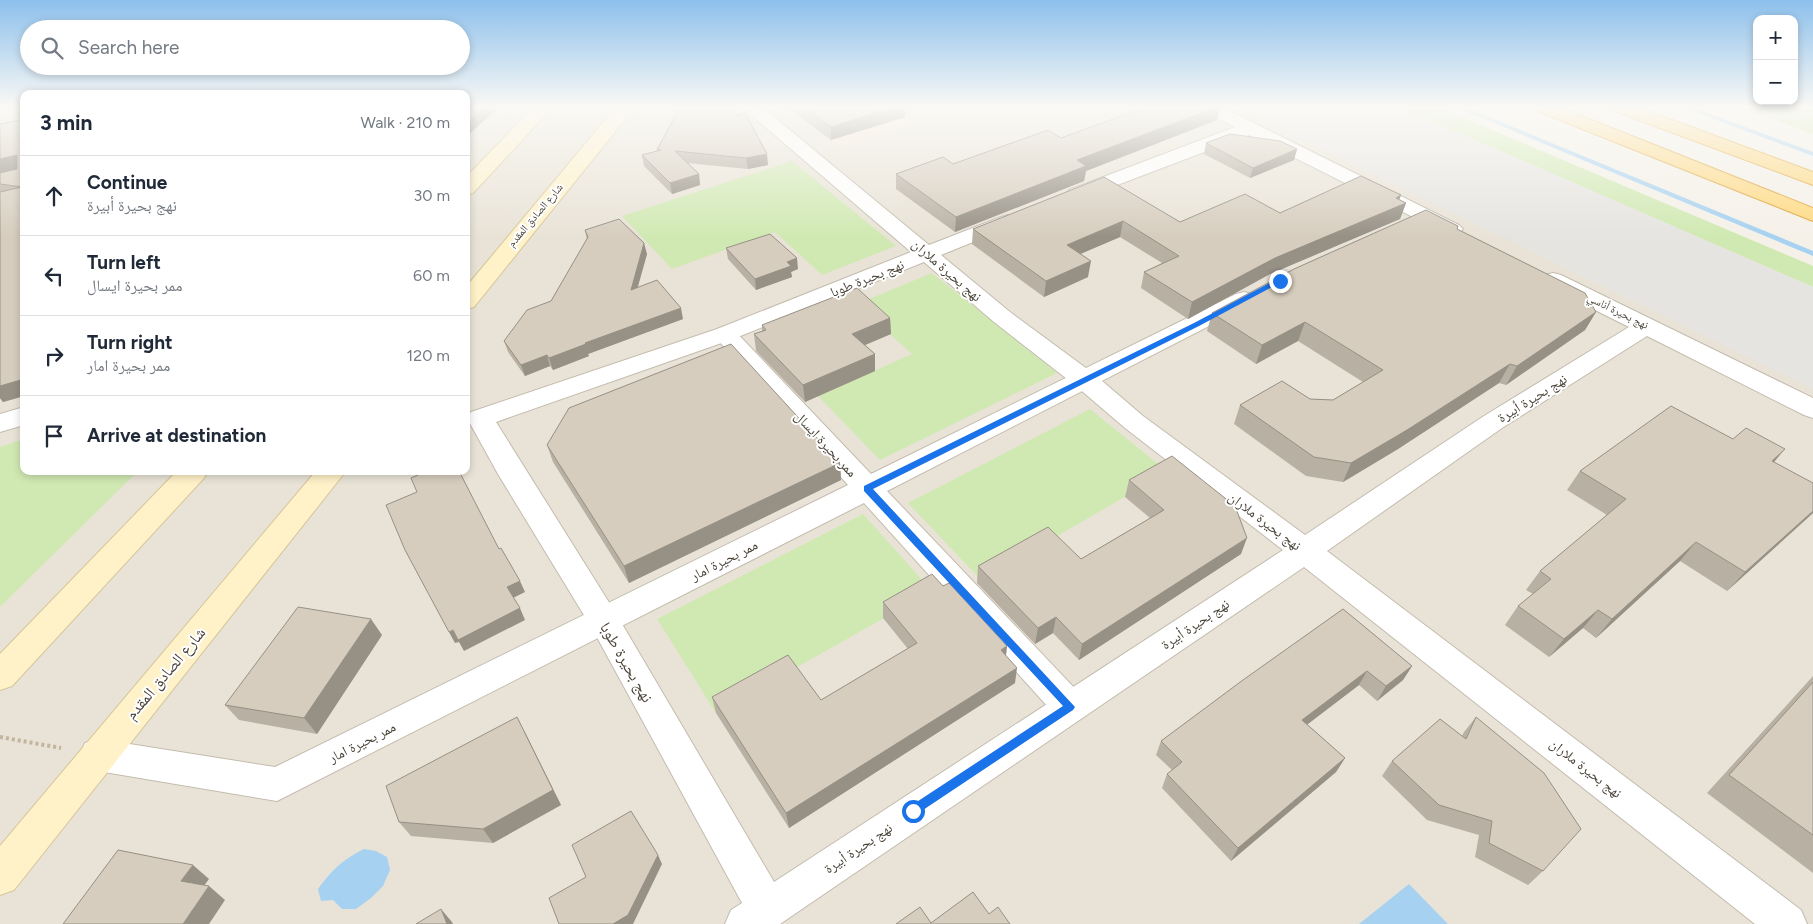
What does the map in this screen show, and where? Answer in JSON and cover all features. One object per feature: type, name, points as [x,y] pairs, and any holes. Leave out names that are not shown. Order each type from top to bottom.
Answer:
[{"type":"highway","points":[[1651,150],[1813,215]]},
{"type":"highway","points":[[1736,150],[1813,179]]},
{"type":"main road","points":[[470,185],[503,150]]},
{"type":"main road","name":"شارع الصادق المقدم","points":[[470,297],[590,150]]},
{"type":"main road","points":[[0,676],[190,475]]},
{"type":"main road","name":"شارع الصادق المقدم","points":[[0,876],[329,475]]},
{"type":"street","name":"نهج بحيرة ملاران","points":[[803,150],[1002,317],[1085,380],[1134,422],[1305,551],[1787,924]]},
{"type":"street","name":"نهج بحيرة طوبا","points":[[756,917],[604,621],[508,467],[473,417],[725,334],[1043,207],[1192,150]]},
{"type":"street","points":[[1294,150],[1468,237]]},
{"type":"street","points":[[1398,228],[1425,216]]},
{"type":"street","name":"نهج بحيرة أناسي","points":[[1536,271],[1813,409]]},
{"type":"street","name":"ممر بحيرة امار","points":[[98,755],[277,784],[1197,325],[1271,285]]},
{"type":"street","name":"نهج بحيرة أبيرة","points":[[756,917],[1305,551],[1493,422],[1647,326]]},
{"type":"street","name":"ممر بحيرة ايسال","points":[[725,334],[1070,707]]},
{"type":"street","points":[[0,423],[20,417]]},
{"type":"path","points":[[0,737],[98,755]]},
{"type":"shaded area","points":[[0,150],[20,150],[20,475],[470,475],[470,150],[1498,150],[1813,287],[1813,924],[0,924]]},
{"type":"shaded area","points":[[1325,150],[1498,150],[1813,287],[1813,389]]},
{"type":"green space","points":[[1498,150],[1540,150],[1813,266],[1813,287]]},
{"type":"green space","points":[[792,161],[896,246],[822,275],[775,232],[672,269],[622,216]]},
{"type":"green space","points":[[932,273],[1057,373],[880,460],[818,396],[912,354],[857,304]]},
{"type":"green space","points":[[1090,409],[1168,472],[981,580],[908,503]]},
{"type":"green space","points":[[20,440],[20,475],[134,475],[0,607],[0,447]]},
{"type":"green space","points":[[863,514],[932,591],[716,713],[657,619]]},
{"type":"water","points":[[364,849],[376,851],[387,857],[390,870],[383,886],[356,909],[342,909],[333,900],[321,901],[318,889],[328,876],[343,861]]},
{"type":"water","points":[[1409,884],[1448,924],[1359,924]]},
{"type":"building","points":[[0,150],[20,150],[20,187],[0,184],[0,173],[17,169],[17,155],[0,159]]},
{"type":"building","points":[[661,150],[765,150],[767,154],[746,158],[675,151],[699,174],[670,183],[642,155]]},
{"type":"building","points":[[992,150],[1103,150],[1077,160],[1086,166],[956,217],[896,174],[943,157],[953,164]]},
{"type":"building","points":[[1219,150],[1294,150],[1253,168]]},
{"type":"building","points":[[1361,176],[1401,195],[1396,198],[1406,203],[1275,258],[1192,302],[1144,272],[1179,256],[1123,221],[1067,245],[1091,261],[1046,281],[973,229],[1104,177],[1180,222],[1245,194],[1280,213]]},
{"type":"building","points":[[20,187],[20,380],[0,386],[0,192]]},
{"type":"building","points":[[1426,210],[1458,226],[1457,229],[1585,293],[1596,312],[1517,366],[1510,364],[1407,430],[1351,463],[1314,457],[1240,405],[1282,381],[1310,399],[1333,400],[1383,370],[1305,322],[1262,345],[1212,313],[1294,269]]},
{"type":"building","points":[[619,219],[644,243],[631,290],[657,280],[681,308],[549,358],[547,355],[521,365],[504,341],[527,310],[551,301],[588,237],[585,230]]},
{"type":"building","points":[[770,234],[797,258],[787,262],[791,266],[755,279],[726,248]]},
{"type":"building","points":[[857,288],[890,318],[852,334],[875,354],[803,385],[754,334],[766,330],[762,325]]},
{"type":"building","points":[[731,344],[840,463],[624,566],[547,445],[569,408]]},
{"type":"building","points":[[1671,406],[1733,439],[1746,428],[1785,449],[1772,461],[1813,483],[1813,511],[1745,572],[1696,542],[1612,619],[1598,610],[1564,639],[1518,606],[1551,579],[1540,571],[1626,499],[1580,471]]},
{"type":"building","points":[[1172,456],[1235,506],[1247,538],[1082,644],[1056,617],[1038,628],[978,566],[1048,527],[1081,559],[1164,510],[1129,480]]},
{"type":"building","points":[[418,475],[461,475],[499,549],[501,548],[520,581],[507,587],[520,608],[458,640],[453,630],[449,632],[405,550],[386,505],[417,492],[411,478]]},
{"type":"building","points":[[932,574],[943,586],[949,583],[1007,646],[1001,650],[1017,668],[786,813],[712,697],[788,655],[821,700],[917,643],[883,602]]},
{"type":"building","points":[[298,607],[371,619],[304,718],[225,705]]},
{"type":"building","points":[[1343,609],[1412,666],[1386,686],[1367,671],[1302,720],[1345,758],[1238,848],[1167,774],[1182,762],[1161,741]]},
{"type":"building","points":[[1813,682],[1813,835],[1729,775]]},
{"type":"building","points":[[517,717],[553,790],[483,829],[399,822],[386,786]]},
{"type":"building","points":[[1476,717],[1544,773],[1581,829],[1543,871],[1489,843],[1492,821],[1439,805],[1392,761],[1440,719],[1466,739]]},
{"type":"building","points":[[631,811],[658,855],[628,915],[613,924],[559,924],[549,898],[586,877],[572,845]]},
{"type":"building","points":[[118,850],[193,865],[181,881],[209,886],[183,924],[63,924]]},
{"type":"building","points":[[973,892],[989,914],[998,907],[1010,924],[896,924],[920,907],[931,923]]},
{"type":"building","points":[[441,909],[447,924],[416,924]]},
{"type":"waterway","points":[[1563,150],[1813,254]]},
{"type":"waterway","points":[[1802,150],[1813,154]]},
{"type":"route","points":[[913,811],[1070,707],[867,488],[1197,325],[1280,281]]}]
